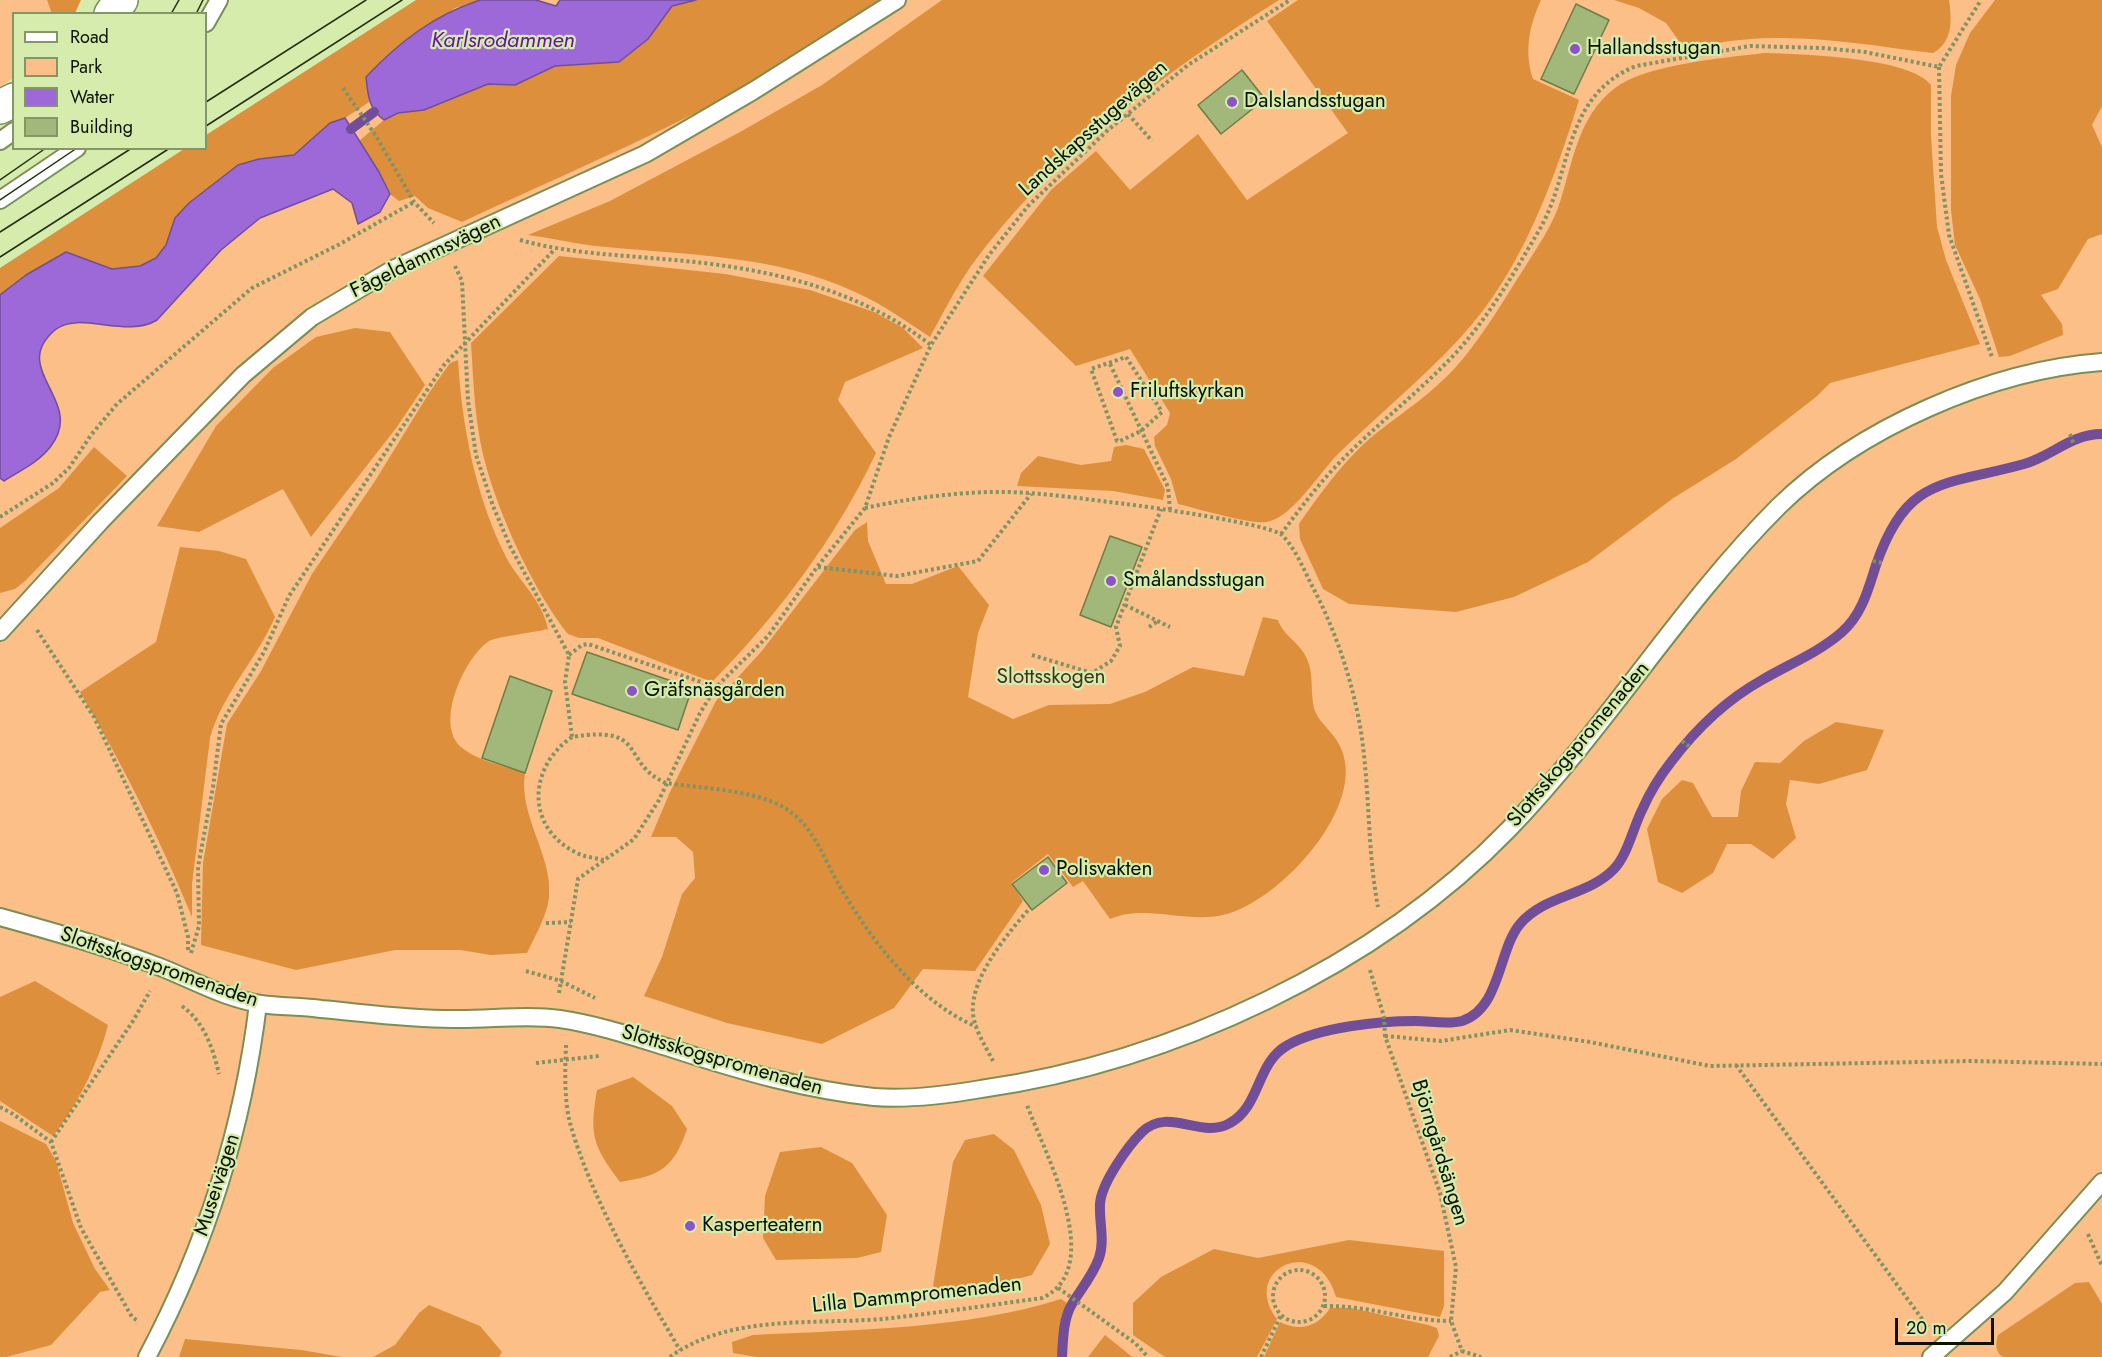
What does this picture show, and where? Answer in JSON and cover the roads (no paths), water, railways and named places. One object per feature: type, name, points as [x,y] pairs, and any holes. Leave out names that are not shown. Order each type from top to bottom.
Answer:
[{"type":"main road","points":[[113,12],[122,0]]},
{"type":"lane","points":[[207,21],[219,0]]},
{"type":"lane","name":"Fågeldammsvägen","points":[[0,632],[101,521],[243,375],[312,317],[393,269],[645,154],[753,91],[897,0]]},
{"type":"lane","points":[[0,200],[74,150]]},
{"type":"lane","name":"Slottsskogspromenaden","points":[[0,917],[114,952],[258,1004],[398,1017],[561,1019],[615,1030],[771,1079],[848,1094],[883,1098],[925,1096],[1020,1084],[1146,1049],[1204,1028],[1285,989],[1389,931],[1448,886],[1509,829],[1589,740],[1724,566],[1782,503],[1821,472],[1890,427],[1965,392],[2003,380],[2067,366],[2102,362]]},
{"type":"lane","name":"Museivägen","points":[[147,1357],[200,1243],[229,1161],[252,1057],[258,1004]]},
{"type":"lane","points":[[1937,1353],[2005,1292],[2102,1182]]},
{"type":"water","name":"Karlsrodammen","points":[[480,0],[536,0],[556,6],[560,0],[696,0],[672,6],[648,39],[619,62],[555,66],[515,85],[488,84],[424,110],[398,113],[384,120],[372,106],[366,77],[391,52],[418,31],[447,13]]},
{"type":"water","points":[[345,118],[390,194],[380,212],[358,224],[352,203],[333,189],[260,218],[221,250],[157,320],[131,327],[77,323],[55,330],[43,345],[39,359],[42,372],[60,414],[59,429],[51,446],[41,457],[4,481],[0,478],[0,295],[26,275],[66,252],[112,269],[140,266],[156,258],[166,245],[175,218],[189,203],[238,165],[259,159],[294,155],[330,123]]},
{"type":"waterway","points":[[351,129],[374,112]]},
{"type":"waterway","points":[[1062,1357],[1064,1330],[1069,1310],[1094,1270],[1101,1252],[1101,1196],[1116,1166],[1142,1132],[1152,1125],[1163,1122],[1208,1128],[1230,1123],[1248,1106],[1270,1062],[1288,1045],[1301,1039],[1350,1026],[1401,1021],[1457,1022],[1475,1014],[1492,991],[1507,948],[1520,924],[1541,907],[1603,879],[1613,870],[1623,857],[1639,816],[1655,784],[1701,727],[1749,688],[1823,646],[1849,625],[1864,601],[1888,536],[1901,514],[1916,499],[1932,489],[1951,482],[2024,464],[2071,441],[2102,434]]},
{"type":"tram line","points":[[172,12],[179,0]]},
{"type":"tram line","points":[[197,12],[203,0]]},
{"type":"tram line","points":[[207,101],[366,0]]},
{"type":"tram line","points":[[207,125],[402,0]]},
{"type":"tram line","points":[[0,180],[43,150]]},
{"type":"tram line","points":[[0,200],[74,150]]},
{"type":"tram line","points":[[0,232],[129,150]]},
{"type":"tram line","points":[[0,257],[167,150]]},
{"type":"place","name":"Hallandsstugan","points":[[1575,49]]},
{"type":"place","name":"Dalslandsstugan","points":[[1232,102]]},
{"type":"place","name":"Friluftskyrkan","points":[[1118,392]]},
{"type":"place","name":"Smålandsstugan","points":[[1111,581]]},
{"type":"place","name":"Gräfsnäsgården","points":[[632,691]]},
{"type":"place","name":"Polisvakten","points":[[1044,870]]},
{"type":"place","name":"Kasperteatern","points":[[690,1226]]},
{"type":"park label","name":"Slottsskogen","points":[[1051,678]]}]
